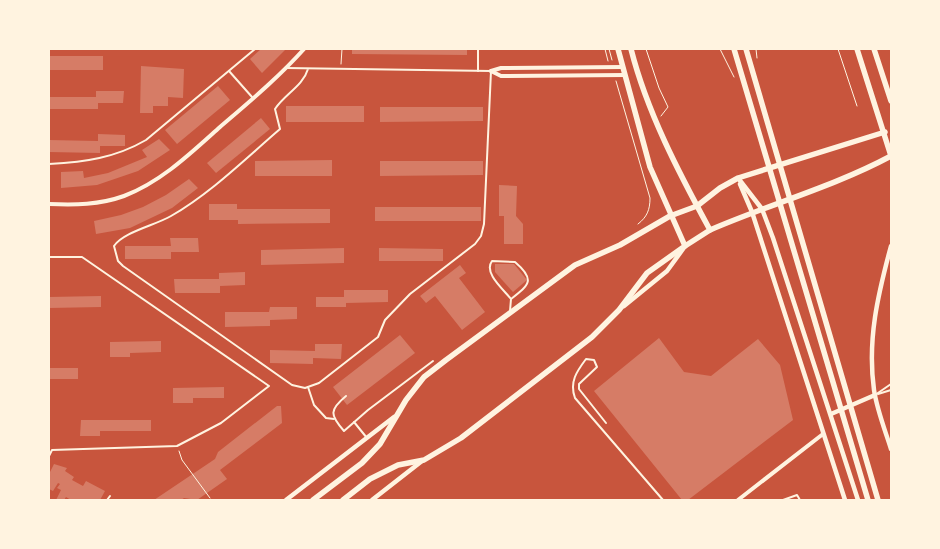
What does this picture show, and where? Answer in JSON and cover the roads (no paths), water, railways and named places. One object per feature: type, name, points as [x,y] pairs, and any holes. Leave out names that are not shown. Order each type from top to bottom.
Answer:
[{"type":"main road","points":[[618,49],[650,167],[670,216],[685,246]]},
{"type":"main road","points":[[631,49],[657,120],[710,230]]},
{"type":"main road","points":[[734,49],[868,500]]},
{"type":"main road","points":[[746,49],[878,500]]},
{"type":"main road","points":[[343,500],[370,479],[398,465],[424,460],[461,438],[592,337],[619,310],[647,273],[710,230],[752,212],[833,184],[891,156],[857,49]]},
{"type":"main road","points":[[874,49],[891,101]]},
{"type":"main road","points":[[313,500],[362,463],[380,444],[395,416],[424,378],[575,265],[620,245],[670,216],[697,206],[720,188],[738,178],[891,130]]},
{"type":"street","points":[[49,204],[72,205],[100,202],[125,195],[146,186],[185,158],[286,68],[304,49]]},
{"type":"street","points":[[491,71],[501,68],[623,67]]},
{"type":"street","points":[[491,71],[501,76],[624,75]]},
{"type":"street","points":[[738,178],[762,209],[774,238],[858,500]]},
{"type":"street","points":[[738,178],[752,212],[845,500]]},
{"type":"street","points":[[619,310],[667,271],[685,246]]},
{"type":"street","points":[[891,246],[877,298],[873,324],[875,395],[891,449]]},
{"type":"street","points":[[831,414],[875,395]]},
{"type":"street","points":[[286,500],[368,439],[395,416]]},
{"type":"street","points":[[738,500],[823,434]]},
{"type":"street","points":[[372,500],[424,460]]},
{"type":"lane","points":[[49,164],[99,159],[131,149],[146,140],[254,49]]},
{"type":"lane","points":[[478,49],[478,71]]},
{"type":"lane","points":[[286,68],[491,71],[484,224],[481,236],[476,244],[410,294],[385,320],[378,338],[319,383],[308,387],[292,385],[123,266],[118,261],[114,246],[119,238],[146,229],[195,200],[280,129],[276,109],[280,101],[305,78],[308,69]]},
{"type":"lane","points":[[229,71],[253,98]]},
{"type":"lane","points":[[49,257],[82,257],[269,386],[221,423],[177,446],[52,450],[49,456]]},
{"type":"lane","points":[[509,313],[511,299],[527,286],[528,276],[515,262],[492,262],[489,267],[490,273],[511,299]]},
{"type":"lane","points":[[606,423],[579,389],[579,384],[597,367],[594,360],[586,359],[573,383],[575,398],[663,500]]},
{"type":"lane","points":[[346,396],[336,404],[332,414],[344,431],[433,361]]},
{"type":"lane","points":[[875,395],[891,384]]},
{"type":"lane","points":[[308,387],[314,405],[326,418],[334,419]]},
{"type":"lane","points":[[875,395],[891,390]]},
{"type":"lane","points":[[354,422],[368,439]]},
{"type":"lane","points":[[783,500],[792,495],[797,495],[800,500]]},
{"type":"lane","points":[[107,500],[110,496]]}]
